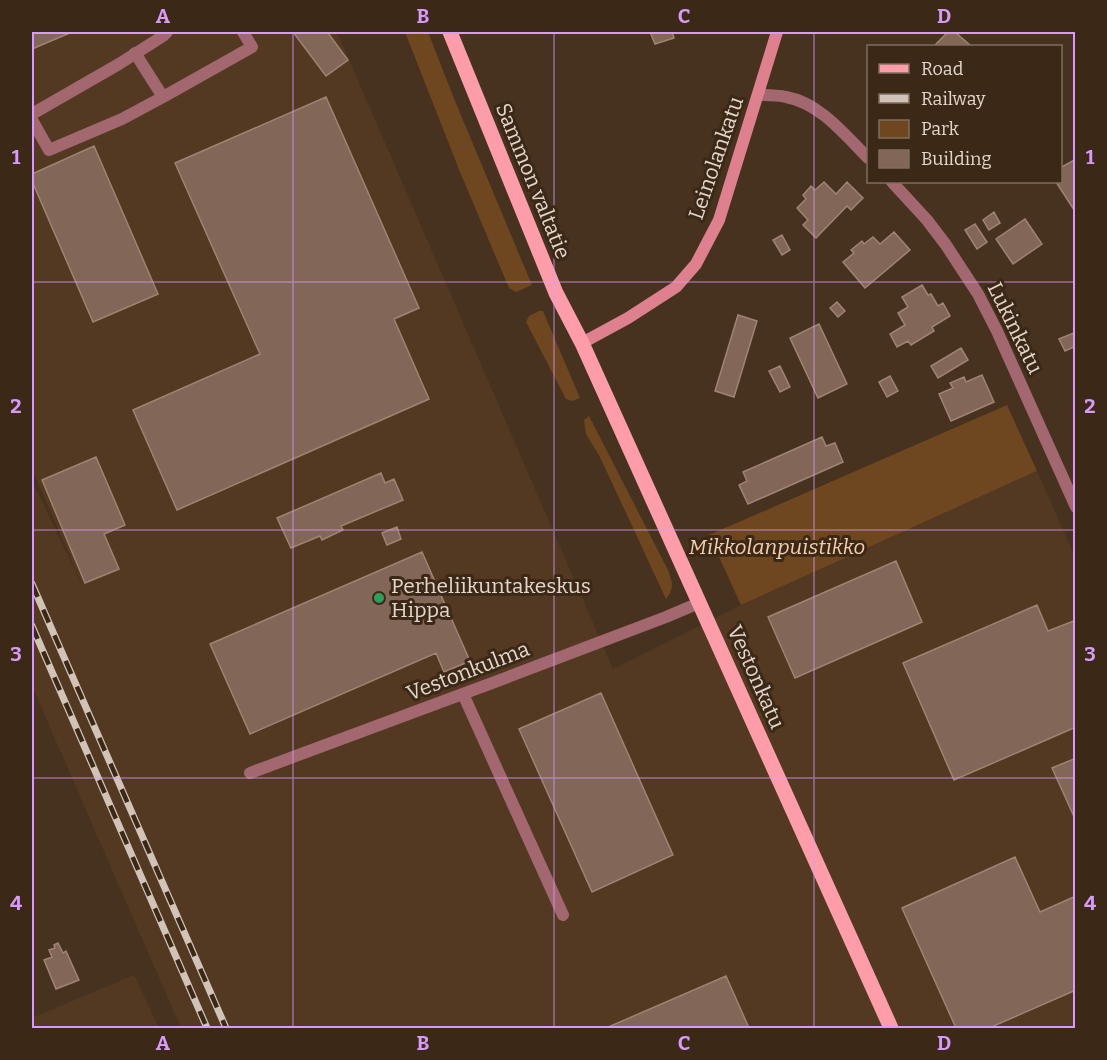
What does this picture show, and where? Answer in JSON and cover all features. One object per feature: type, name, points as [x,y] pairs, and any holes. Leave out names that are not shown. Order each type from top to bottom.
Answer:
[{"type":"main road","name":"Sammon valtatie","points":[[450,32],[556,293],[582,343]]},
{"type":"main road","name":"Vestonkatu","points":[[582,343],[891,1029]]},
{"type":"street","points":[[32,114],[167,32]]},
{"type":"street","points":[[32,120],[49,150],[122,119],[252,47],[243,32]]},
{"type":"street","name":"Leinolankatu","points":[[582,343],[628,318],[676,287],[696,264],[719,220],[777,32]]},
{"type":"street","points":[[135,53],[163,97]]},
{"type":"street","points":[[758,95],[787,97],[821,113],[867,157]]},
{"type":"street","name":"Lukinkatu","points":[[893,183],[927,220],[978,294],[1076,507]]},
{"type":"street","name":"Vestonkulma","points":[[250,773],[699,603]]},
{"type":"street","points":[[463,694],[562,915]]},
{"type":"shaded area","points":[[32,32],[337,32],[613,669],[741,605],[1037,471],[1075,557],[1075,1028],[181,1028],[32,686],[32,481],[85,591],[32,469]]},
{"type":"shaded area","points":[[134,975],[159,1028],[32,1028],[32,1018]]},
{"type":"green space","points":[[405,32],[428,32],[532,285],[516,292],[509,288]]},
{"type":"green space","points":[[543,311],[580,398],[572,401],[566,399],[526,322],[529,316]]},
{"type":"green space","name":"Mikkolanpuistikko","points":[[1007,405],[1037,471],[741,605],[709,535]]},
{"type":"green space","points":[[589,416],[668,570],[672,588],[666,599],[600,457],[586,434],[584,420]]},
{"type":"building","points":[[32,32],[72,32],[32,49]]},
{"type":"building","points":[[293,32],[331,32],[328,33],[348,60],[326,76]]},
{"type":"building","points":[[650,32],[672,32],[674,38],[655,44]]},
{"type":"building","points":[[948,32],[955,32],[970,45],[935,45]]},
{"type":"building","points":[[326,97],[419,308],[394,319],[429,399],[177,510],[133,410],[260,354],[175,163]]},
{"type":"building","points":[[94,146],[158,294],[93,322],[32,181],[32,174]]},
{"type":"building","points":[[1076,159],[1076,213],[1057,183],[1062,183],[1062,167]]},
{"type":"building","points":[[824,182],[836,194],[847,182],[863,198],[851,210],[847,206],[816,238],[803,225],[808,220],[797,208],[806,199],[803,195],[811,186],[815,190]]},
{"type":"building","points":[[994,212],[1000,223],[989,230],[983,220]]},
{"type":"building","points":[[1025,219],[1042,244],[1013,264],[996,239]]},
{"type":"building","points":[[975,224],[987,242],[977,249],[965,230]]},
{"type":"building","points":[[894,232],[910,250],[865,288],[843,262],[854,253],[851,250],[862,241],[864,244],[873,237],[880,244]]},
{"type":"building","points":[[782,235],[790,250],[782,255],[773,240]]},
{"type":"building","points":[[922,285],[938,306],[943,303],[950,316],[932,327],[934,331],[911,345],[908,341],[897,347],[890,334],[905,325],[898,313],[908,307],[902,297]]},
{"type":"building","points":[[837,302],[845,311],[838,317],[830,308]]},
{"type":"building","points":[[738,315],[757,321],[734,397],[715,391]]},
{"type":"building","points":[[819,324],[847,384],[818,398],[790,338]]},
{"type":"building","points":[[1076,332],[1076,346],[1065,351],[1059,339]]},
{"type":"building","points":[[961,348],[968,360],[938,378],[931,366]]},
{"type":"building","points":[[780,366],[790,387],[780,392],[769,371]]},
{"type":"building","points":[[982,375],[994,402],[951,421],[939,394],[953,388],[950,383],[964,377],[966,382]]},
{"type":"building","points":[[890,376],[898,391],[887,397],[879,382]]},
{"type":"building","points":[[822,437],[826,446],[835,443],[843,462],[748,504],[739,485],[747,481],[743,472]]},
{"type":"building","points":[[96,457],[125,525],[104,534],[119,569],[85,583],[42,480]]},
{"type":"building","points":[[381,473],[385,483],[394,479],[403,500],[341,526],[343,530],[322,540],[320,536],[291,548],[277,518]]},
{"type":"building","points":[[397,527],[401,539],[387,545],[382,533]]},
{"type":"building","name":"Perheliikuntakeskus Hippa","points":[[422,552],[470,661],[444,672],[436,653],[250,734],[210,644]]},
{"type":"building","points":[[896,561],[922,622],[795,678],[768,617]]},
{"type":"building","points":[[1037,605],[1048,631],[1076,620],[1076,727],[954,780],[903,663]]},
{"type":"building","points":[[601,693],[673,855],[592,892],[519,729]]},
{"type":"building","points":[[1076,758],[1076,821],[1052,768]]},
{"type":"building","points":[[1015,857],[1040,912],[1076,896],[1076,990],[989,1028],[956,1028],[902,908]]},
{"type":"building","points":[[58,943],[63,953],[66,951],[79,980],[56,989],[44,960],[52,957],[49,950],[55,948],[54,945]]},
{"type":"building","points":[[726,976],[749,1028],[606,1028]]},
{"type":"railway","points":[[32,584],[226,1028]]},
{"type":"railway","points":[[32,626],[207,1028]]},
{"type":"place","name":"Perheliikuntakeskus Hippa","points":[[379,598]]}]
